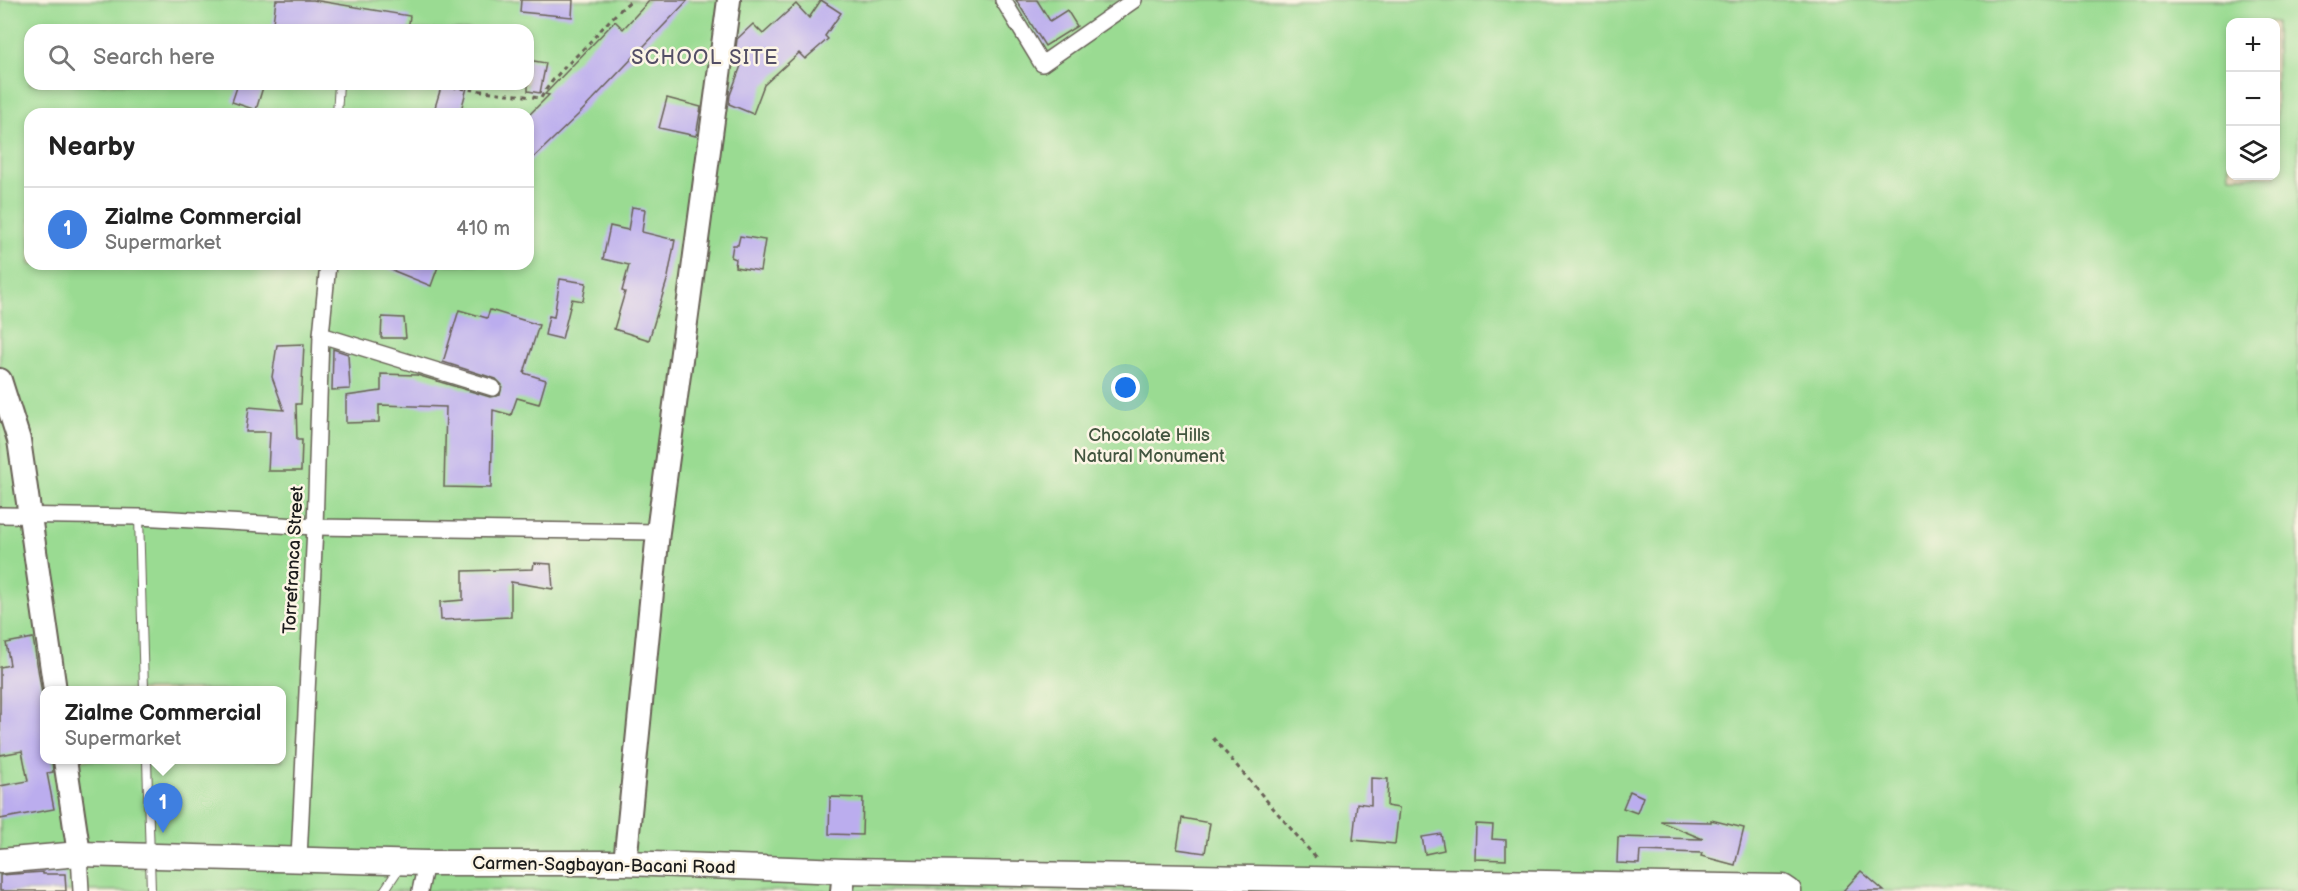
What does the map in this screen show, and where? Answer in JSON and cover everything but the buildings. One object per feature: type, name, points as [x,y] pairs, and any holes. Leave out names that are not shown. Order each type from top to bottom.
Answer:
[{"type":"main road","name":"Carmen-Sagbayan-Bacani Road","points":[[0,861],[79,854],[150,855],[415,862],[625,863],[843,881],[1335,879],[1786,889]]},
{"type":"street","points":[[625,863],[658,532],[729,0]]},
{"type":"street","points":[[1003,0],[1042,64],[1134,0]]},
{"type":"street","name":"Torrefranca Street","points":[[298,858],[315,528],[321,335],[327,270]]},
{"type":"street","points":[[321,335],[493,388]]},
{"type":"street","points":[[0,380],[19,440],[54,686]]},
{"type":"street","points":[[0,515],[139,517],[315,528],[658,532]]},
{"type":"street","points":[[66,764],[79,854],[81,891]]},
{"type":"street","points":[[415,862],[420,891]]},
{"type":"lane","points":[[337,108],[339,90]]},
{"type":"lane","points":[[139,517],[144,686]]},
{"type":"lane","points":[[147,764],[151,891]]},
{"type":"lane","points":[[384,891],[415,862]]},
{"type":"path","points":[[475,90],[541,98],[550,82],[612,16],[632,0]]},
{"type":"path","points":[[1213,738],[1335,879]]},
{"type":"green space","name":"Chocolate Hills Natural Monument","points":[[0,0],[2298,0],[2298,891],[0,891]]},
{"type":"place","name":"Zialme Commercial","points":[[163,833]]},
{"type":"district","name":"SCHOOL SITE","points":[[705,57]]}]
